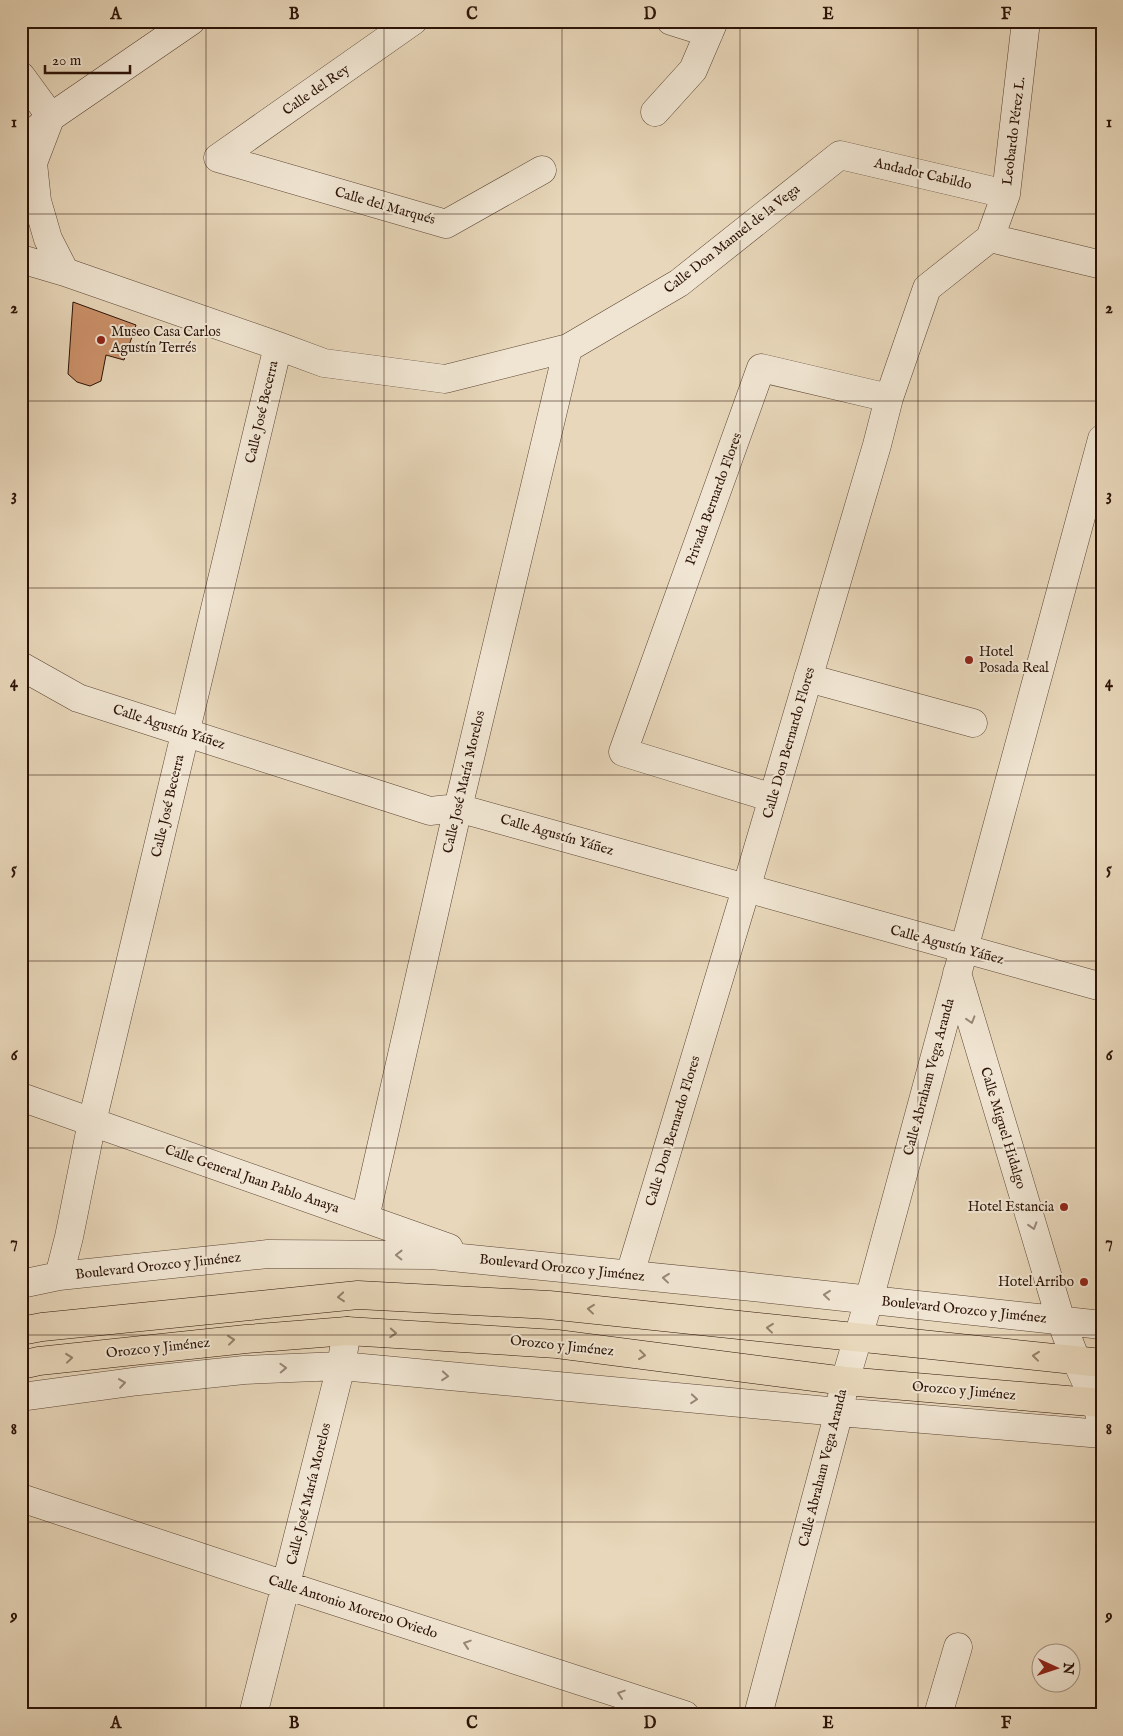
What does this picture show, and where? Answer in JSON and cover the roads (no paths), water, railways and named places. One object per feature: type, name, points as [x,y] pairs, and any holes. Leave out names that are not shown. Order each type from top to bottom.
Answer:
[{"type":"highway","points":[[21,1331],[42,1327],[358,1295],[549,1305],[1089,1361]]},
{"type":"highway","name":"Orozco y Jiménez","points":[[30,1363],[246,1339],[347,1330],[557,1344],[845,1381],[1100,1410]]},
{"type":"street","points":[[21,143],[51,117],[191,21]]},
{"type":"street","name":"Calle del Rey","points":[[218,158],[413,21]]},
{"type":"street","points":[[654,112],[693,70],[712,27],[671,21]]},
{"type":"street","name":"Leobardo Pérez L.","points":[[990,238],[1006,194],[1026,21]]},
{"type":"street","points":[[21,76],[51,117]]},
{"type":"street","points":[[51,117],[33,163],[38,201],[48,239],[65,272]]},
{"type":"street","name":"Andador Cabildo","points":[[840,155],[1006,194]]},
{"type":"street","name":"Calle Don Manuel de la Vega","points":[[21,259],[65,272],[324,363],[445,379],[568,348],[679,283],[840,155]]},
{"type":"street","name":"Calle del Marqués","points":[[218,158],[446,224],[542,170]]},
{"type":"street","points":[[990,238],[1102,265]]},
{"type":"street","name":"Calle Don Bernardo Flores","points":[[630,1274],[773,798],[877,445],[889,398],[927,288],[990,238]]},
{"type":"street","name":"Calle José Becerra","points":[[59,1276],[69,1237],[92,1122],[278,346]]},
{"type":"street","name":"Calle José María Morelos","points":[[364,1218],[458,808],[568,348]]},
{"type":"street","name":"Privada Bernardo Flores","points":[[773,798],[623,752],[761,368],[889,398]]},
{"type":"street","name":"Calle Abraham Vega Aranda","points":[[758,1715],[839,1412],[845,1381],[869,1300],[1102,439]]},
{"type":"street","name":"Calle Agustín Yáñez","points":[[21,666],[78,698],[430,811],[458,808],[746,889],[960,961],[1102,987]]},
{"type":"street","points":[[808,678],[973,723]]},
{"type":"street","name":"Calle Miguel Hidalgo","points":[[960,961],[1061,1321],[1089,1361],[1100,1410]]},
{"type":"street","name":"Calle General Juan Pablo Anaya","points":[[21,1097],[484,1260]]},
{"type":"street","name":"Boulevard Orozco y Jiménez","points":[[21,1284],[59,1276],[268,1254],[431,1255],[630,1274],[1102,1325]]},
{"type":"street","name":"Calle José María Morelos","points":[[253,1715],[341,1366],[347,1330]]},
{"type":"street","points":[[30,1363],[24,1404],[139,1381],[244,1370],[341,1366],[1102,1434]]},
{"type":"street","name":"Calle Antonio Moreno Oviedo","points":[[21,1498],[285,1586],[684,1715]]},
{"type":"street","points":[[938,1715],[958,1646]]},
{"type":"place","name":"Museo Casa Carlos Agustín Terrés","points":[[101,340]]},
{"type":"place","name":"Hotel Posada Real","points":[[969,660]]},
{"type":"place","name":"Hotel Estancia","points":[[1064,1207]]},
{"type":"place","name":"Hotel Arribo","points":[[1084,1282]]}]
